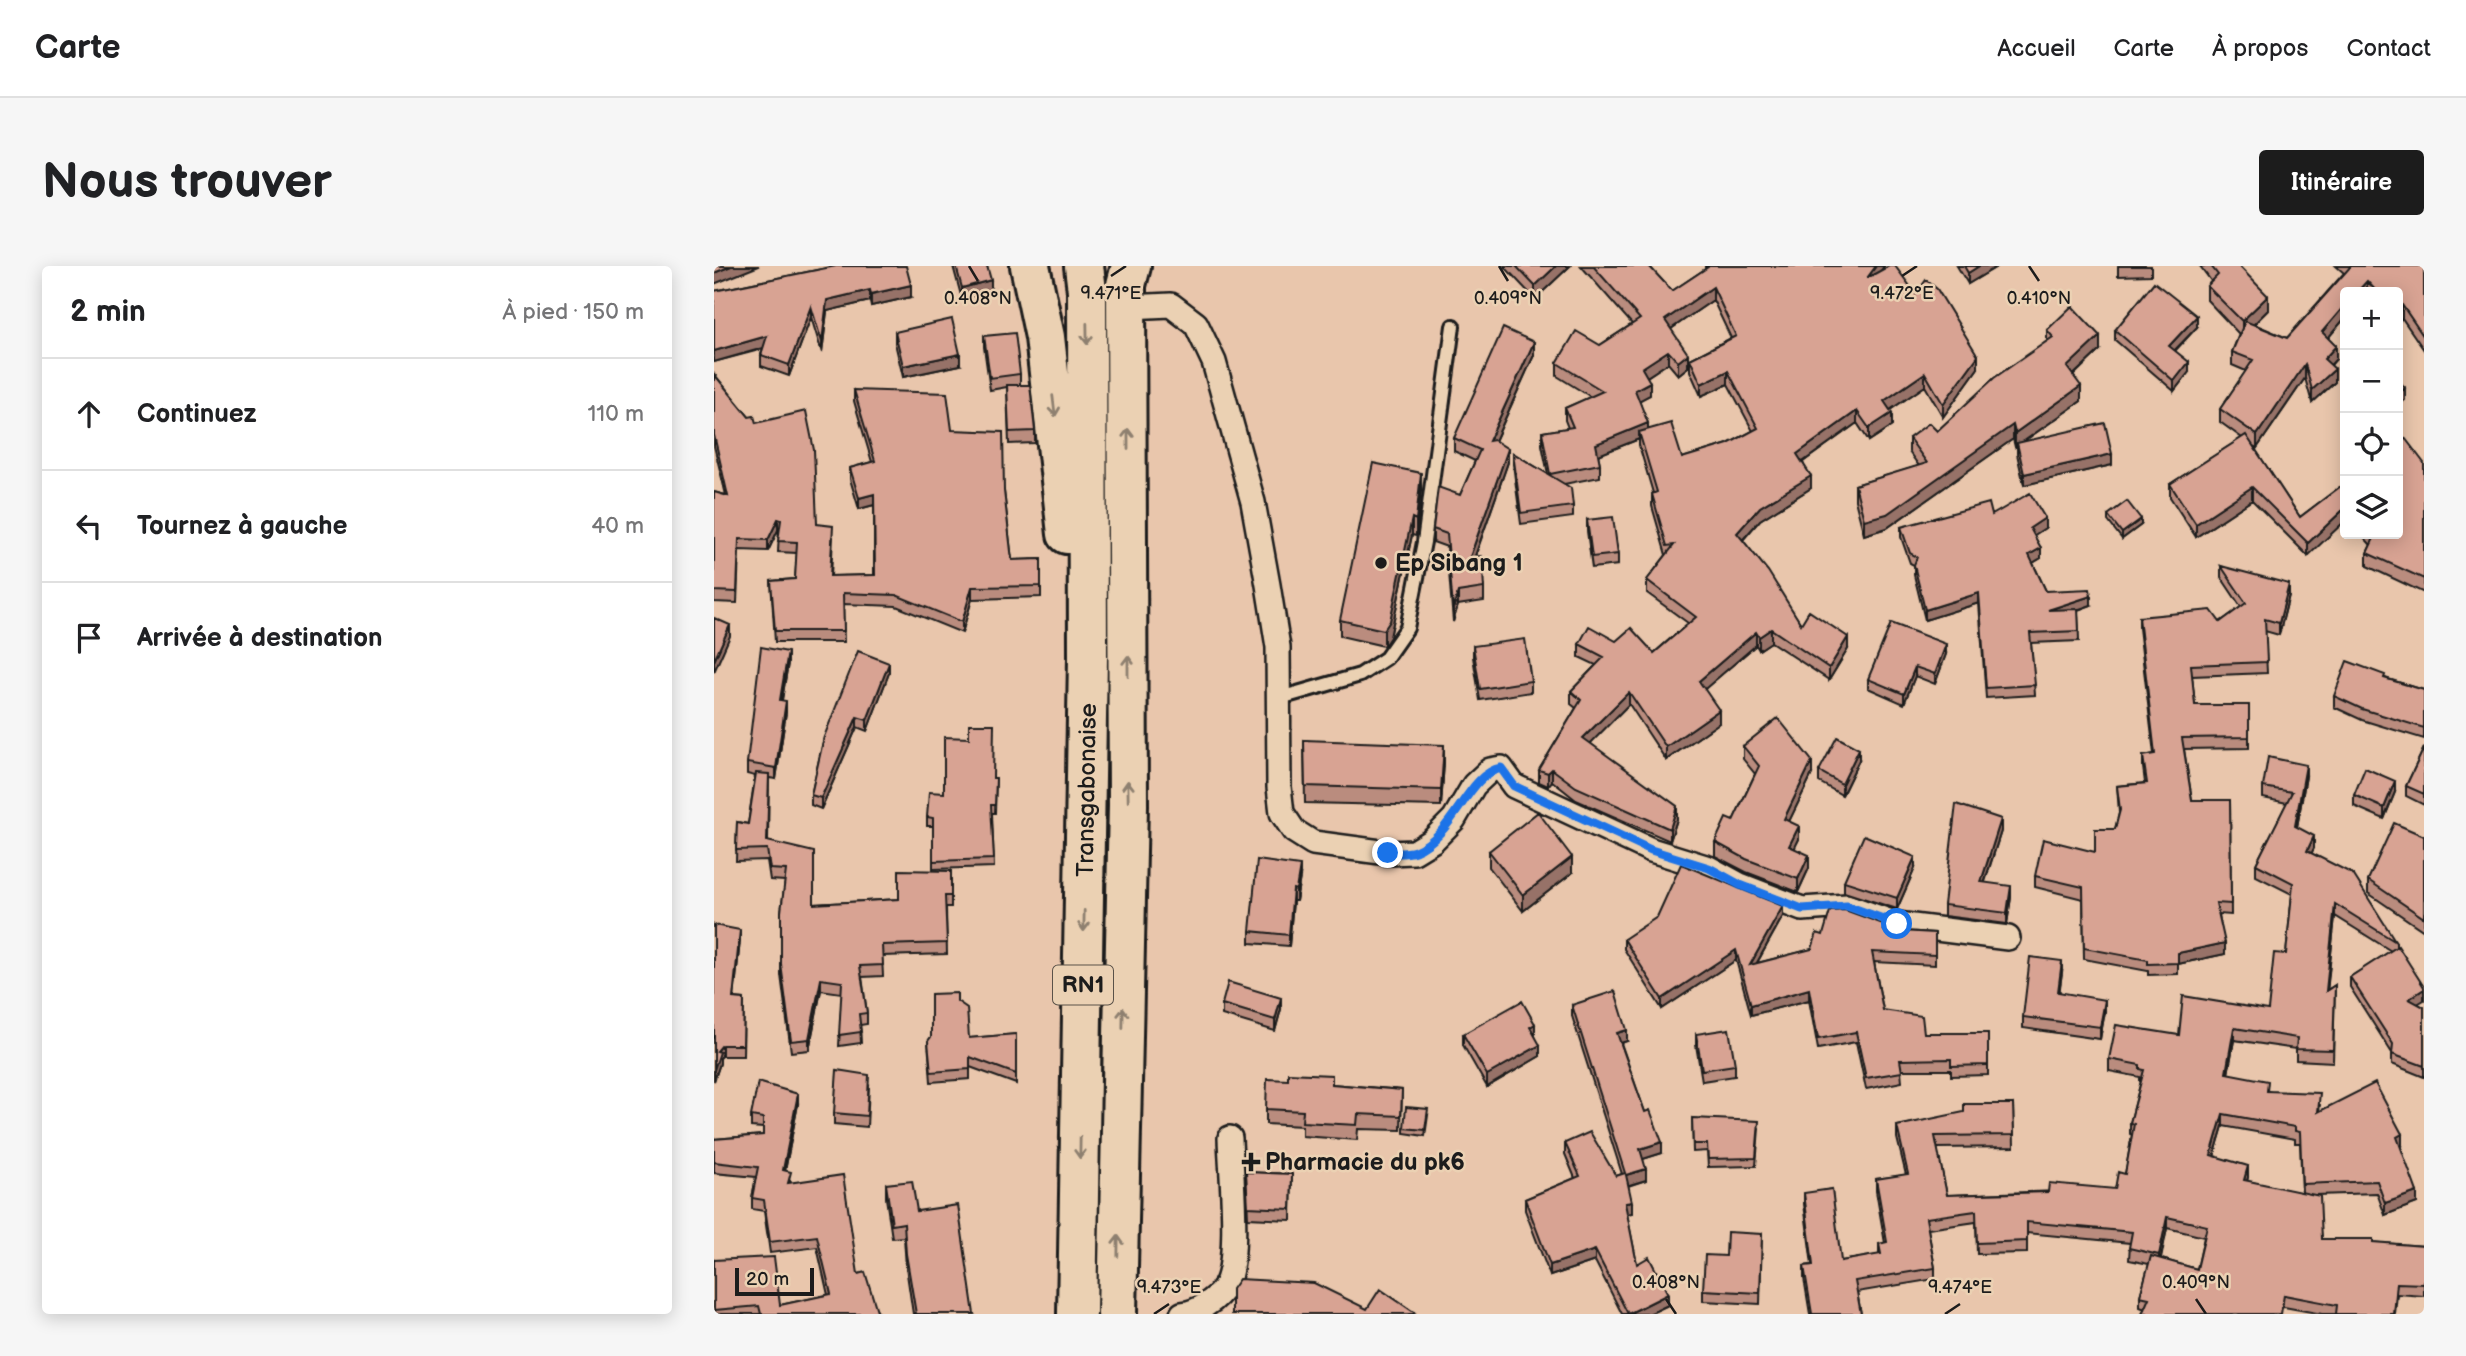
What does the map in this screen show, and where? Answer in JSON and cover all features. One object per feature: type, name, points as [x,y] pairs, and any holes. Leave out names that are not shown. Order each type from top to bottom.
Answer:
[{"type":"highway","points":[[1030,266],[1045,337],[1071,564],[1088,608]]},
{"type":"highway","name":"Transgabonaise","points":[[1077,1314],[1088,608],[1087,292],[1084,266]]},
{"type":"highway","name":"Transgabonaise","points":[[1116,1314],[1128,805],[1127,281]]},
{"type":"street","points":[[1127,281],[1171,305],[1196,324],[1214,362],[1253,502],[1278,647],[1279,788],[1282,813],[1294,831],[1313,843],[1388,853],[1414,852],[1432,841],[1454,819],[1474,785],[1490,770],[1501,768],[1514,786],[1651,850],[1709,868],[1740,885],[1802,909],[1847,906],[1897,924],[2008,938]]},
{"type":"street","points":[[1182,1314],[1209,1303],[1225,1287],[1232,1266],[1230,1139]]},
{"type":"lane","points":[[1280,698],[1360,675],[1386,658],[1407,628],[1424,542],[1453,326]]},
{"type":"building","points":[[714,266],[731,266],[714,273]]},
{"type":"building","points":[[836,266],[906,266],[911,285],[871,294],[870,290],[827,300],[822,342],[811,306],[789,365],[761,355],[767,336],[714,351],[714,291]]},
{"type":"building","points":[[956,266],[987,266],[991,280],[962,288]]},
{"type":"building","points":[[1516,266],[1556,266],[1535,286]]},
{"type":"building","points":[[1593,266],[1649,266],[1672,291],[1708,266],[1876,266],[1867,278],[1889,266],[1895,266],[1916,294],[1926,280],[1937,289],[1978,356],[1943,404],[1925,373],[1884,401],[1892,413],[1869,428],[1857,411],[1797,454],[1811,476],[1760,507],[1737,533],[1768,571],[1801,624],[1809,611],[1848,637],[1829,668],[1771,629],[1759,637],[1756,632],[1699,681],[1719,710],[1666,747],[1629,692],[1583,738],[1677,806],[1670,829],[1576,787],[1552,769],[1548,773],[1539,770],[1581,700],[1571,691],[1604,657],[1579,644],[1589,626],[1616,641],[1631,628],[1654,653],[1696,617],[1647,580],[1674,545],[1667,546],[1652,494],[1657,492],[1639,432],[1671,423],[1682,458],[1728,444],[1758,428],[1728,371],[1701,384],[1690,359],[1736,336],[1713,287],[1665,320],[1688,354],[1678,362],[1668,351],[1642,368],[1650,382],[1635,390],[1648,423],[1596,444],[1600,464],[1550,474],[1542,432],[1573,427],[1565,408],[1603,391],[1557,363],[1576,331],[1600,345],[1640,319]]},
{"type":"building","points":[[1964,266],[1979,266],[1968,273]]},
{"type":"building","points":[[2211,266],[2239,266],[2268,296],[2242,321],[2207,286],[2218,275]]},
{"type":"building","points":[[2351,266],[2424,266],[2424,337],[2403,306],[2403,287],[2372,287],[2367,281],[2362,287],[2340,287],[2340,311],[2322,332],[2336,346],[2324,359],[2335,369],[2312,390],[2305,364],[2257,435],[2220,409],[2253,360],[2232,352],[2245,321],[2287,338]]},
{"type":"building","points":[[2154,282],[2197,316],[2169,346],[2189,362],[2174,381],[2115,330]]},
{"type":"building","points":[[2072,306],[2100,336],[2067,367],[2081,386],[2015,433],[2013,425],[1887,514],[1864,520],[1855,485],[1927,463],[1909,438],[1929,423],[1937,431],[1994,378],[2053,337],[2047,330]]},
{"type":"building","points":[[952,319],[960,354],[903,366],[895,332]]},
{"type":"building","points":[[1503,328],[1534,342],[1489,441],[1494,440],[1508,449],[1470,557],[1482,556],[1484,588],[1458,592],[1453,609],[1447,534],[1433,529],[1438,487],[1460,495],[1480,450],[1454,438]]},
{"type":"building","points":[[1015,333],[1020,374],[990,378],[984,336]]},
{"type":"building","points":[[714,374],[749,417],[754,416],[756,423],[806,411],[814,450],[817,524],[833,526],[830,576],[875,575],[874,494],[859,498],[850,468],[875,461],[854,390],[947,393],[952,430],[1003,432],[1004,491],[1012,560],[1041,559],[1041,586],[972,587],[962,622],[896,595],[843,593],[844,631],[775,631],[771,581],[795,579],[797,542],[778,541],[781,520],[778,519],[768,540],[739,539],[737,592],[714,591],[714,492],[728,496],[714,435]]},
{"type":"building","points":[[1007,385],[1030,385],[1035,431],[1009,432]]},
{"type":"building","points":[[2105,423],[2112,454],[2024,474],[2017,443]]},
{"type":"building","points":[[2246,435],[2300,517],[2340,487],[2340,513],[2308,543],[2252,487],[2196,524],[2170,484]]},
{"type":"building","points":[[2405,438],[2424,463],[2424,579],[2367,553],[2374,539],[2403,539]]},
{"type":"building","points":[[1513,453],[1571,488],[1573,506],[1521,513]]},
{"type":"building","name":"Ep Sibang 1","points":[[1373,463],[1421,473],[1416,520],[1412,518],[1390,621],[1384,630],[1340,620]]},
{"type":"building","points":[[2030,493],[2045,518],[2030,528],[2041,548],[2029,555],[2046,591],[2090,589],[2091,596],[2048,610],[2078,609],[2079,631],[2030,633],[2035,685],[1986,688],[1979,593],[1925,610],[1914,565],[1917,557],[1910,553],[1901,527],[1989,503],[1992,515]]},
{"type":"building","points":[[2127,501],[2141,519],[2122,533],[2108,515]]},
{"type":"building","points":[[1613,517],[1618,554],[1592,557],[1587,520]]},
{"type":"building","points":[[2221,566],[2289,584],[2279,623],[2265,619],[2267,662],[2191,665],[2195,705],[2249,705],[2249,737],[2182,738],[2192,800],[2230,800],[2231,904],[2216,903],[2225,943],[2178,953],[2178,963],[2148,964],[2148,960],[2084,948],[2083,887],[2035,876],[2043,839],[2095,852],[2095,829],[2115,829],[2120,810],[2117,786],[2147,783],[2143,756],[2155,754],[2139,617],[2211,610],[2220,622],[2246,603]]},
{"type":"building","points":[[714,618],[730,625],[714,661]]},
{"type":"building","points":[[1891,623],[1946,644],[1935,674],[1915,667],[1904,694],[1868,679]]},
{"type":"building","points":[[1525,639],[1531,681],[1480,689],[1473,646]]},
{"type":"building","points":[[761,647],[788,652],[780,700],[786,701],[776,768],[747,763]]},
{"type":"building","points":[[858,651],[889,663],[867,720],[857,717],[821,798],[811,795],[824,737]]},
{"type":"building","points":[[2347,661],[2385,675],[2384,678],[2424,690],[2424,728],[2362,709],[2334,696]]},
{"type":"building","points":[[1778,718],[1812,761],[1784,819],[1799,826],[1789,846],[1809,855],[1798,879],[1746,859],[1715,842],[1726,818],[1733,821],[1759,766],[1743,746]]},
{"type":"building","points":[[969,724],[994,724],[995,805],[991,805],[994,859],[933,861],[933,818],[927,817],[929,792],[944,793],[944,737],[969,738]]},
{"type":"building","points":[[1837,737],[1859,749],[1842,784],[1819,771]]},
{"type":"building","points":[[1304,740],[1444,745],[1441,790],[1305,786]]},
{"type":"building","points":[[2424,748],[2424,794],[2406,786]]},
{"type":"building","points":[[2268,757],[2306,765],[2295,826],[2314,836],[2307,851],[2353,874],[2396,942],[2335,904],[2326,991],[2335,985],[2333,1050],[2296,1049],[2297,1038],[2234,1028],[2226,1073],[2268,1081],[2267,1091],[2320,1093],[2318,1112],[2375,1083],[2402,1134],[2397,1137],[2417,1192],[2385,1203],[2377,1181],[2302,1184],[2300,1132],[2295,1131],[2295,1127],[2223,1114],[2211,1155],[2248,1166],[2244,1180],[2320,1196],[2322,1239],[2373,1239],[2373,1242],[2424,1246],[2424,1284],[2397,1283],[2394,1314],[2336,1314],[2337,1305],[2284,1295],[2281,1314],[2142,1314],[2149,1298],[2140,1296],[2151,1256],[2197,1269],[2207,1226],[2167,1217],[2159,1255],[2129,1248],[2132,1232],[2027,1222],[2027,1241],[1977,1243],[1976,1211],[1926,1218],[1935,1268],[1855,1281],[1861,1314],[1812,1314],[1804,1266],[1813,1265],[1804,1193],[1832,1189],[1841,1261],[1881,1254],[1879,1244],[1887,1242],[1876,1179],[1908,1174],[1897,1126],[1964,1112],[1964,1104],[2013,1104],[2014,1135],[1935,1136],[1947,1195],[2048,1192],[2049,1183],[2115,1189],[2118,1172],[2125,1174],[2134,1124],[2130,1123],[2144,1070],[2140,1069],[2140,1065],[2109,1059],[2116,1025],[2179,1035],[2183,996],[2268,1010],[2274,953],[2286,954],[2293,883],[2256,864],[2292,792],[2263,787]]},
{"type":"building","points":[[2365,768],[2395,781],[2384,808],[2354,795]]},
{"type":"building","points":[[756,773],[769,774],[767,841],[814,852],[814,904],[899,899],[899,870],[951,871],[951,896],[945,896],[947,943],[882,945],[883,965],[860,966],[867,1013],[859,1014],[861,1032],[839,1035],[842,982],[821,979],[809,1039],[791,1041],[781,964],[781,912],[786,870],[770,869],[767,849],[736,850],[737,822],[748,824]]},
{"type":"building","points":[[1956,804],[2001,819],[1981,882],[2011,886],[2007,913],[1944,905]]},
{"type":"building","points":[[1538,812],[1572,857],[1523,895],[1489,851]]},
{"type":"building","points":[[2394,823],[2424,836],[2424,918],[2368,880]]},
{"type":"building","points":[[1864,835],[1915,857],[1897,898],[1844,881]]},
{"type":"building","points":[[1257,860],[1300,866],[1296,890],[1293,889],[1289,935],[1250,931]]},
{"type":"building","points":[[1681,864],[1783,906],[1750,965],[1812,949],[1817,933],[1823,935],[1830,911],[1845,910],[1886,925],[1884,930],[1935,933],[1935,955],[1872,952],[1883,1010],[1922,1016],[1924,1033],[1988,1033],[1988,1065],[1951,1066],[1951,1059],[1900,1060],[1902,1072],[1866,1078],[1856,1032],[1818,1039],[1809,989],[1751,1005],[1736,950],[1662,999],[1624,939],[1657,917]]},
{"type":"building","points":[[714,925],[740,930],[733,998],[744,999],[743,1045],[722,1045],[717,1051],[720,1052],[714,1070]]},
{"type":"building","points":[[2398,946],[2424,987],[2409,999],[2424,1007],[2424,1066],[2392,1054],[2393,1044],[2350,977]]},
{"type":"building","points":[[2030,957],[2062,961],[2058,992],[2105,1000],[2100,1027],[2023,1017]]},
{"type":"building","points":[[1228,982],[1281,998],[1275,1020],[1222,1004]]},
{"type":"building","points":[[1615,991],[1627,1030],[1617,1033],[1645,1112],[1650,1110],[1662,1142],[1640,1149],[1646,1169],[1626,1175],[1632,1202],[1625,1203],[1637,1264],[1649,1257],[1668,1294],[1628,1314],[1595,1250],[1550,1265],[1525,1199],[1580,1176],[1565,1143],[1590,1132],[1616,1176],[1625,1173],[1572,1005]]},
{"type":"building","points":[[957,993],[957,1001],[967,1008],[969,1038],[1016,1034],[1016,1074],[970,1057],[970,1069],[931,1072],[928,1041],[931,1037],[931,994]]},
{"type":"building","points":[[1522,1001],[1535,1024],[1530,1027],[1540,1045],[1487,1075],[1463,1034]]},
{"type":"building","points":[[1729,1029],[1735,1065],[1702,1070],[1696,1034]]},
{"type":"building","points":[[837,1070],[869,1075],[867,1116],[834,1113]]},
{"type":"building","points":[[1288,1073],[1332,1075],[1332,1084],[1402,1090],[1401,1116],[1358,1114],[1357,1125],[1302,1122],[1303,1111],[1266,1109],[1267,1079],[1288,1080]]},
{"type":"building","points":[[758,1082],[798,1094],[783,1170],[791,1172],[788,1183],[843,1175],[858,1274],[865,1272],[878,1314],[761,1314],[759,1306],[715,1310],[714,1314],[714,1260],[774,1257],[780,1305],[831,1294],[817,1236],[770,1242],[764,1200],[752,1198],[758,1167],[714,1162],[714,1139],[763,1135],[763,1118],[751,1116]]},
{"type":"building","points":[[1406,1107],[1428,1109],[1425,1130],[1404,1128]]},
{"type":"building","points":[[1692,1118],[1759,1121],[1756,1158],[1708,1159],[1707,1144],[1693,1144]]},
{"type":"building","points":[[1246,1172],[1292,1174],[1291,1209],[1248,1207]]},
{"type":"building","points":[[912,1181],[917,1211],[958,1205],[974,1314],[916,1314],[904,1223],[892,1225],[886,1184]]},
{"type":"building","points":[[1727,1232],[1762,1234],[1760,1293],[1703,1290],[1705,1255],[1726,1256]]},
{"type":"building","points":[[1239,1279],[1314,1283],[1367,1309],[1380,1289],[1415,1313],[1232,1314],[1232,1289]]},
{"type":"place","name":"Ep Sibang 1","points":[[1381,563]]},
{"type":"place","name":"Pharmacie du pk6","points":[[1251,1162]]},
{"type":"route","points":[[1388,853],[1414,852],[1432,841],[1454,819],[1474,785],[1490,770],[1501,768],[1514,786],[1651,850],[1709,868],[1740,885],[1802,909],[1847,906],[1897,924]]}]
